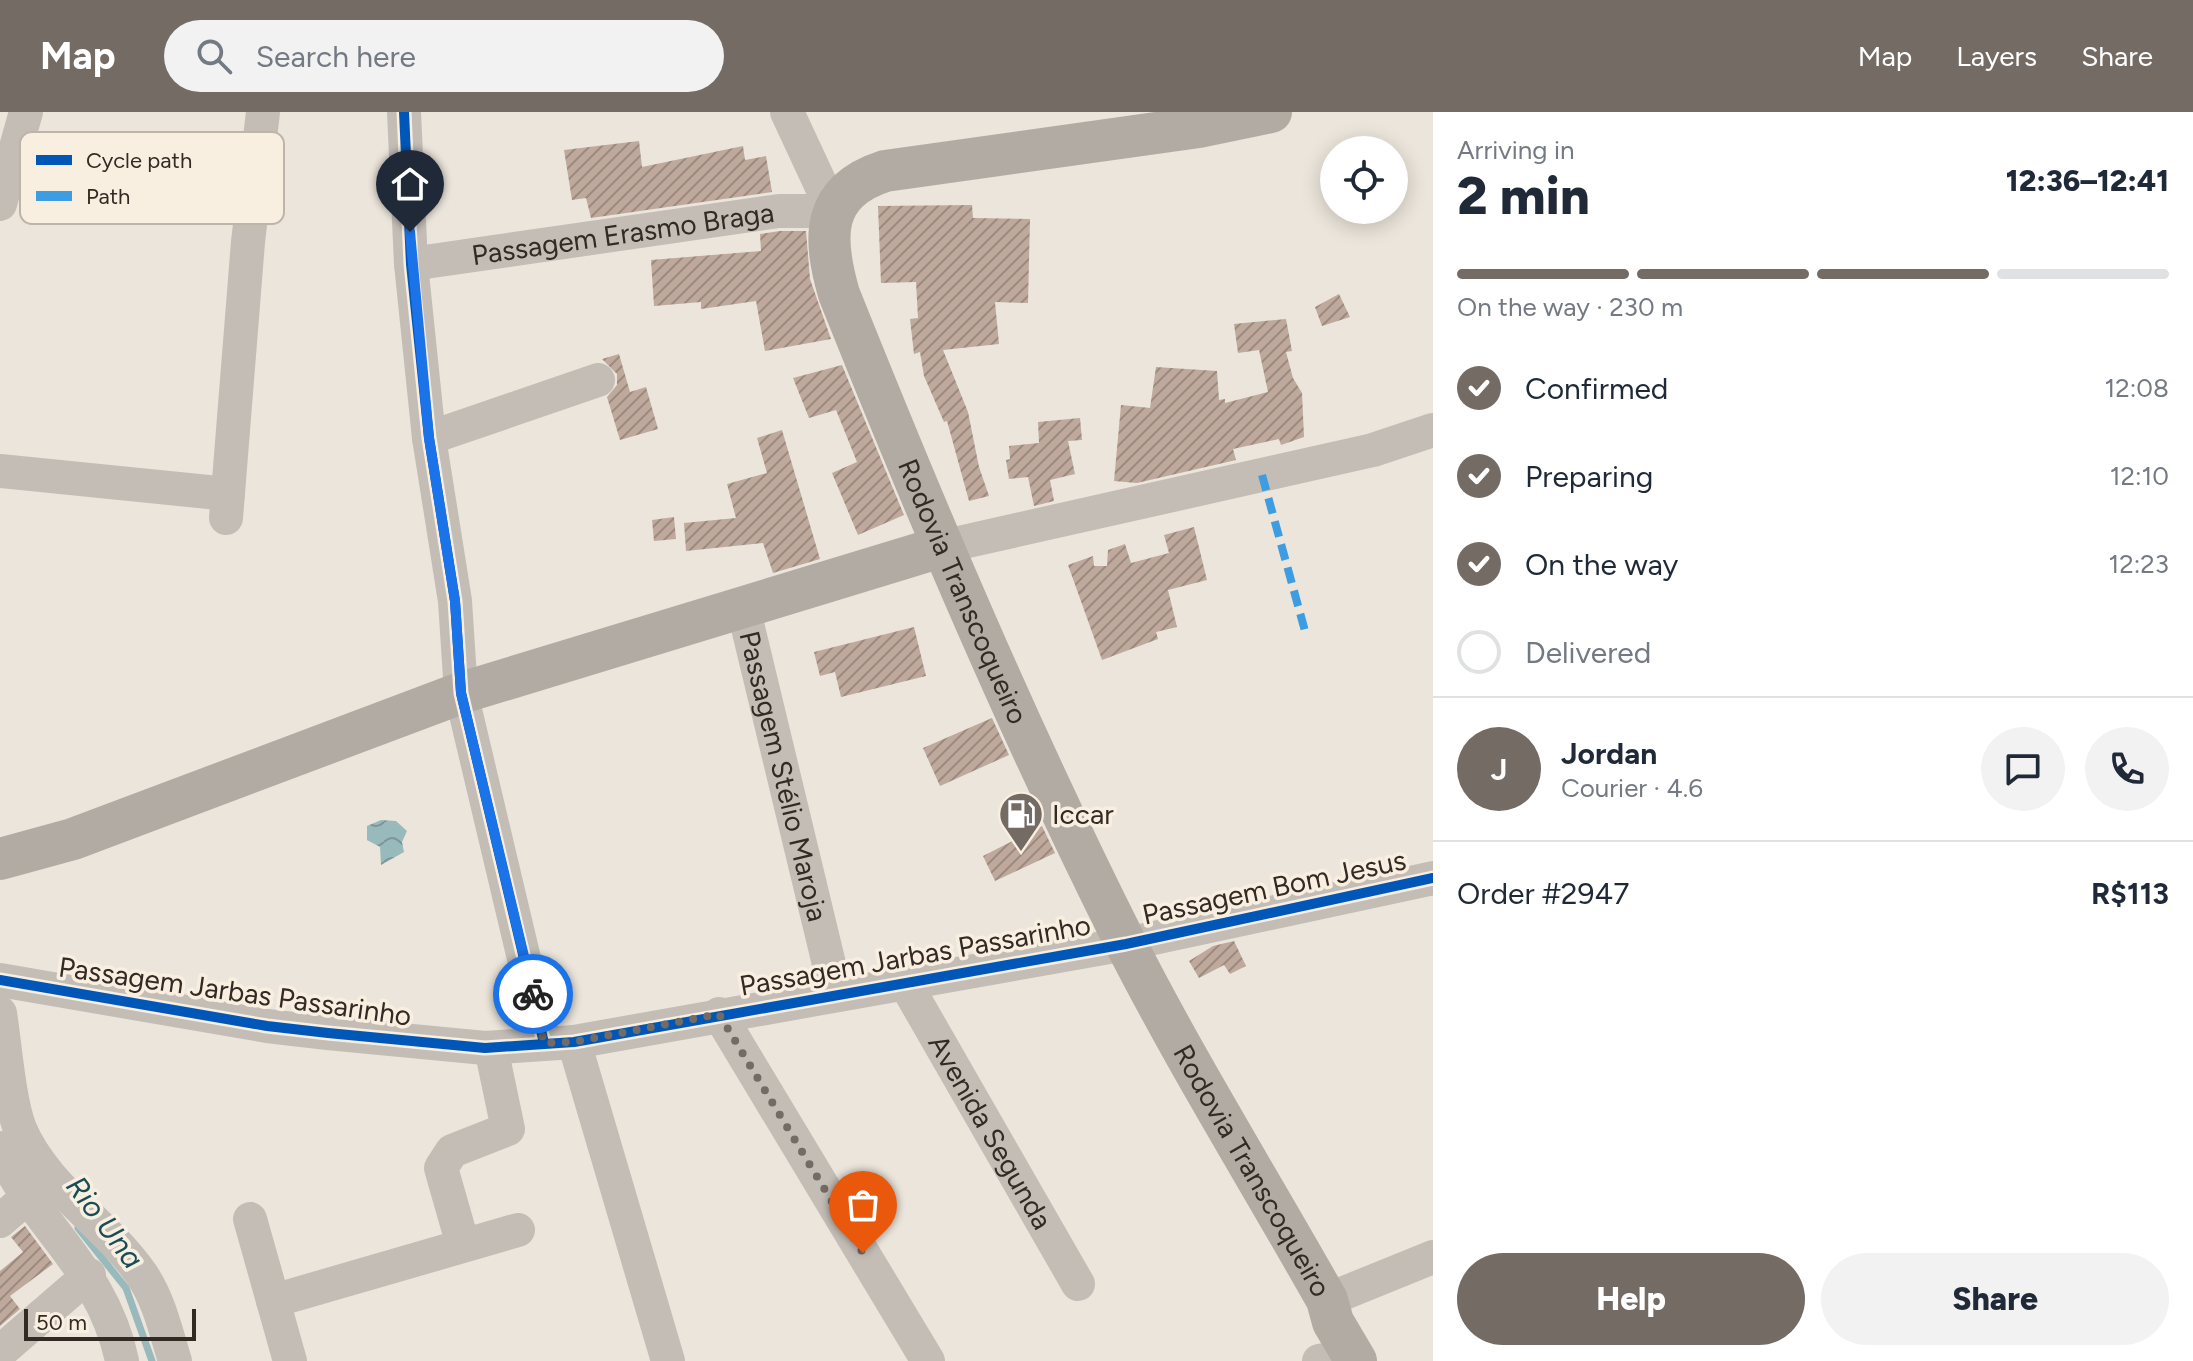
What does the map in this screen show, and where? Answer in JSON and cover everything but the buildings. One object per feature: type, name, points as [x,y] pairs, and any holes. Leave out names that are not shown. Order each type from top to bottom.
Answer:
[{"type":"main road","points":[[833,211],[848,189],[865,177],[885,171],[1196,120],[1271,112]]},
{"type":"main road","name":"Rodovia Transcoqueiro","points":[[833,211],[828,236],[830,262],[839,294],[941,547],[1126,944],[1327,1300],[1342,1359]]},
{"type":"main road","points":[[3,858],[73,839],[461,693],[941,547]]},
{"type":"street","points":[[20,132],[26,112]]},
{"type":"street","points":[[261,132],[263,112]]},
{"type":"street","points":[[404,112],[411,264],[429,438],[455,601],[461,693],[559,1042],[668,1361]]},
{"type":"street","points":[[787,112],[833,211]]},
{"type":"street","points":[[0,204],[20,133]]},
{"type":"street","name":"Passagem Erasmo Braga","points":[[411,264],[779,211],[833,211]]},
{"type":"street","points":[[0,471],[227,506],[253,224]]},
{"type":"street","points":[[429,438],[598,380]]},
{"type":"street","points":[[941,547],[1373,450],[1433,430]]},
{"type":"street","name":"Passagem Stélio Maroja","points":[[743,607],[836,993]]},
{"type":"street","name":"Passagem Bom Jesus","points":[[1126,944],[1433,878]]},
{"type":"street","name":"Passagem Jarbas Passarinho","points":[[0,980],[267,1026],[491,1048],[559,1042],[1126,944]]},
{"type":"street","name":"Avenida Segunda","points":[[904,981],[1078,1284]]},
{"type":"street","points":[[0,1013],[19,1126],[42,1185],[115,1328],[122,1361]]},
{"type":"street","points":[[719,1014],[928,1361]]},
{"type":"street","points":[[463,1245],[441,1168],[452,1151],[508,1129],[491,1048]]},
{"type":"street","points":[[0,1148],[116,1243],[143,1277],[159,1311],[175,1361]]},
{"type":"street","points":[[0,1221],[42,1185]]},
{"type":"street","points":[[250,1219],[290,1361]]},
{"type":"street","points":[[273,1301],[518,1230]]},
{"type":"street","points":[[1327,1300],[1433,1257]]},
{"type":"street","points":[[0,1352],[89,1275]]},
{"type":"water","points":[[381,820],[396,821],[407,831],[402,842],[404,852],[381,865],[380,847],[367,840],[367,826]]},
{"type":"waterway","name":"Rio Una","points":[[78,1228],[126,1288],[152,1361]]},
{"type":"marked path","points":[[1262,475],[1305,631]]},
{"type":"cycle path","points":[[404,112],[411,264],[429,438],[455,601],[461,693],[544,1043]]},
{"type":"cycle path","points":[[0,980],[267,1026],[328,1033],[485,1048],[574,1042],[1126,944],[1433,878]]},
{"type":"way so far","points":[[533,994],[544,1043],[574,1042],[719,1014],[863,1253]]},
{"type":"place","name":"Iccar","points":[[1021,853]]},
{"type":"route","points":[[410,232],[429,438],[455,601],[461,693],[533,994]]}]
